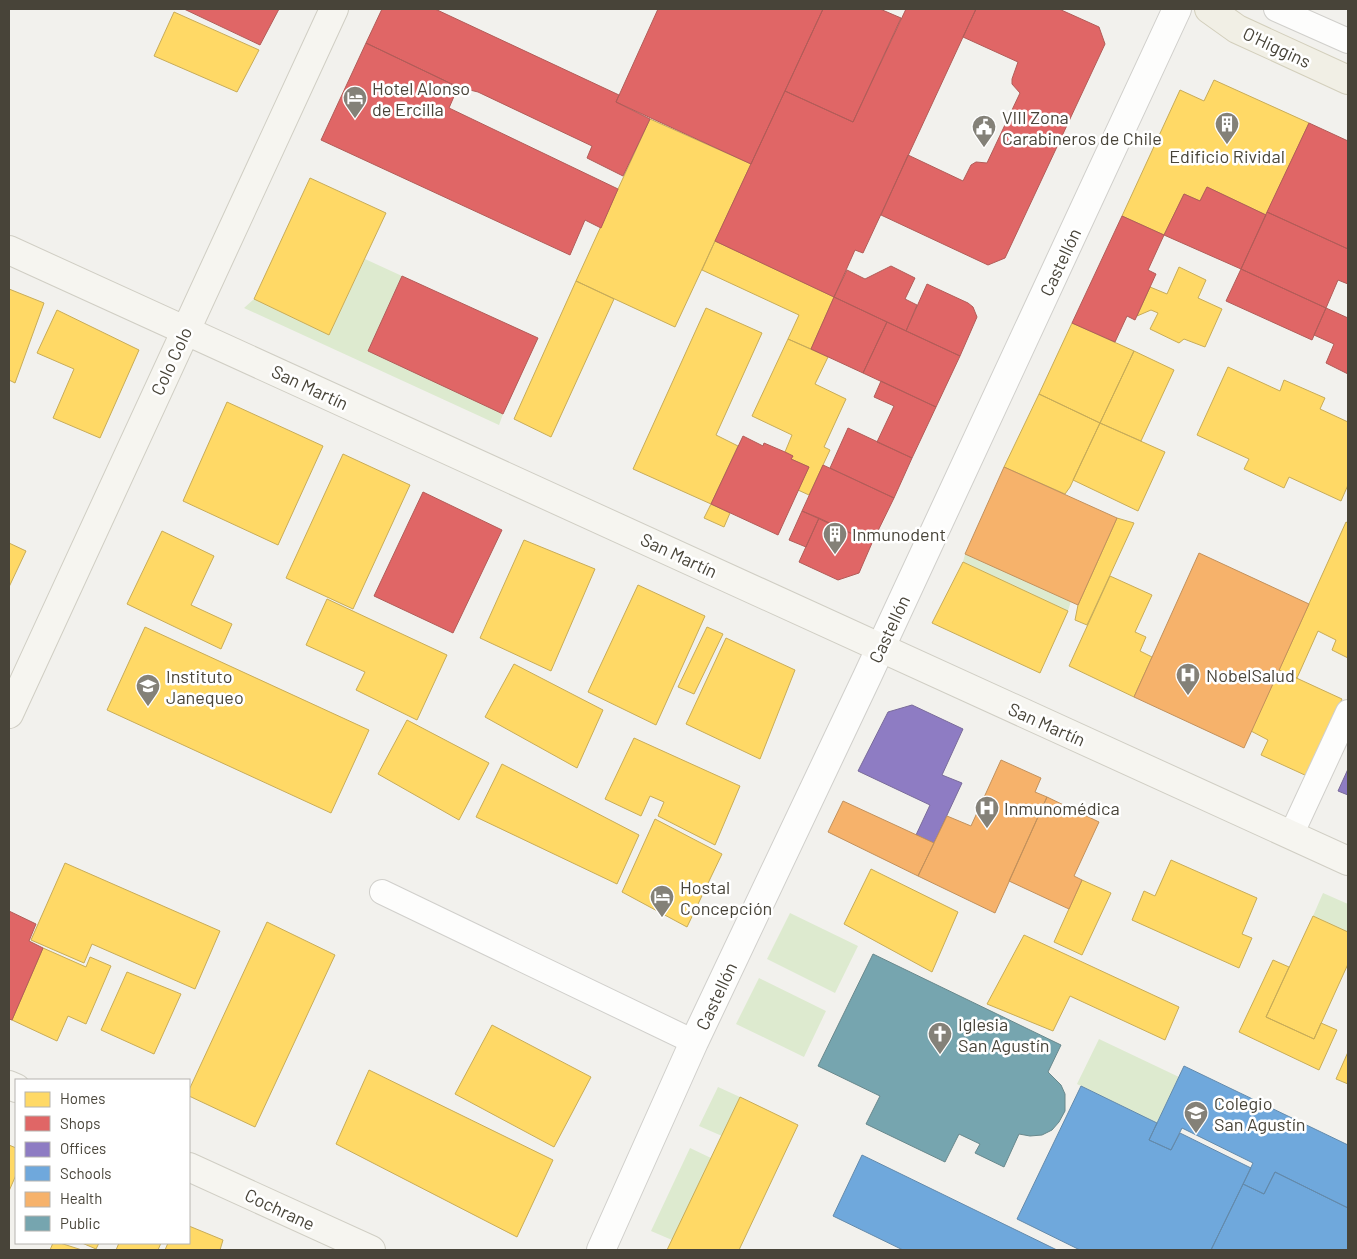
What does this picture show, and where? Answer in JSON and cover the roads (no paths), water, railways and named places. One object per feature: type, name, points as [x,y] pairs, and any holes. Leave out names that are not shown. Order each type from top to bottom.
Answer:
[{"type":"main road","name":"Colo Colo","points":[[9,714],[334,9]]},
{"type":"main road","name":"O'Higgins","points":[[1209,9],[1237,29],[1348,80]]},
{"type":"main road","name":"San Martín","points":[[9,250],[1348,861]]},
{"type":"main road","name":"Cochrane","points":[[190,1167],[371,1250]]},
{"type":"street","name":"Castellón","points":[[601,1250],[694,1042],[880,648],[1177,9]]},
{"type":"lane","name":"O'Higgins","points":[[1276,9],[1348,41]]},
{"type":"lane","points":[[1291,835],[1348,712]]},
{"type":"lane","points":[[382,892],[694,1042]]},
{"type":"place","name":"Hotel Alonso de Ercilla","points":[[355,119]]},
{"type":"place","name":"Edificio Rividal","points":[[1227,145]]},
{"type":"place","name":"VIII Zona Carabineros de Chile","points":[[984,148]]},
{"type":"place","name":"Inmunodent","points":[[835,555]]},
{"type":"place","name":"NobelSalud","points":[[1188,696]]},
{"type":"place","name":"Instituto Janequeo","points":[[148,707]]},
{"type":"place","name":"Inmunomédica","points":[[987,829]]},
{"type":"place","name":"Hostal Concepción","points":[[662,918]]},
{"type":"place","name":"Iglesia San Agustín","points":[[940,1055]]},
{"type":"place","name":"Colegio San Agustín","points":[[1196,1134]]}]
